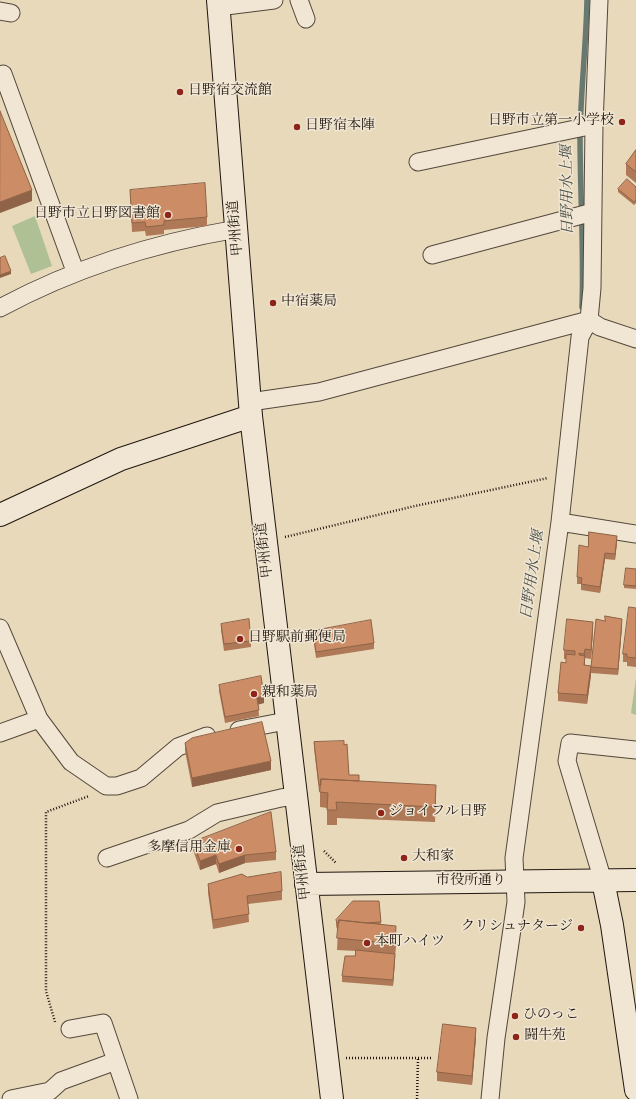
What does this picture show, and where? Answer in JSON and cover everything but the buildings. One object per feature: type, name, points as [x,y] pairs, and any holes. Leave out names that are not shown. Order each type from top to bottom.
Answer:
[{"type":"main road","name":"甲州街道","points":[[218,3],[251,409],[286,721],[332,1099]]},
{"type":"main road","points":[[0,515],[121,459],[251,409]]},
{"type":"main road","name":"市役所通り","points":[[306,884],[636,880]]},
{"type":"main road","points":[[603,881],[631,1022],[636,1090]]},
{"type":"street","points":[[218,3],[274,0]]},
{"type":"street","points":[[299,0],[306,19]]},
{"type":"street","points":[[490,1099],[496,1038],[516,902],[514,858],[560,522],[580,337],[589,320],[592,288],[585,214],[585,127],[599,0]]},
{"type":"street","points":[[0,75],[3,74],[76,271]]},
{"type":"street","points":[[418,162],[585,127]]},
{"type":"street","points":[[432,255],[585,214]]},
{"type":"street","points":[[0,308],[30,291],[76,271],[171,241],[237,229]]},
{"type":"street","points":[[251,409],[589,320],[600,327],[636,339]]},
{"type":"street","points":[[560,522],[636,534]]},
{"type":"street","points":[[0,628],[39,719],[71,762],[106,786],[117,786],[141,778],[178,747],[208,736],[286,721]]},
{"type":"street","points":[[0,734],[39,719]]},
{"type":"street","points":[[603,881],[567,761],[570,743],[636,750]]},
{"type":"street","points":[[107,858],[189,830],[217,813],[281,798],[296,796]]},
{"type":"street","points":[[63,1026],[103,1023],[129,1099]]},
{"type":"street","points":[[11,1099],[50,1091],[61,1080],[116,1061]]},
{"type":"path","points":[[265,541],[415,506],[566,474]]},
{"type":"path","points":[[63,1026],[51,1014],[46,991],[46,812],[96,794]]},
{"type":"path","points":[[342,1058],[431,1058]]},
{"type":"path","points":[[418,1058],[418,1099]]},
{"type":"green space","points":[[35,216],[52,266],[31,274],[12,226]]},
{"type":"green space","points":[[636,678],[636,715],[631,713]]},
{"type":"waterway","name":"日野用水上堰","points":[[582,307],[583,264],[580,134],[587,0]]},
{"type":"place","name":"日野宿交流館","points":[[180,92]]},
{"type":"place","name":"日野市立第一小学校","points":[[622,122]]},
{"type":"place","name":"日野宿本陣","points":[[297,127]]},
{"type":"place","name":"日野市立日野図書館","points":[[168,215]]},
{"type":"place","name":"中宿薬局","points":[[273,303]]},
{"type":"place","name":"日野駅前郵便局","points":[[240,639]]},
{"type":"place","name":"親和薬局","points":[[254,694]]},
{"type":"place","name":"ジョイフル日野","points":[[381,813]]},
{"type":"place","name":"多摩信用金庫","points":[[239,849]]},
{"type":"place","name":"大和家","points":[[404,858]]},
{"type":"place","name":"クリシュナタージ","points":[[581,928]]},
{"type":"place","name":"本町ハイツ","points":[[367,943]]},
{"type":"place","name":"ひのっこ","points":[[515,1016]]},
{"type":"place","name":"闘牛苑","points":[[516,1037]]}]
